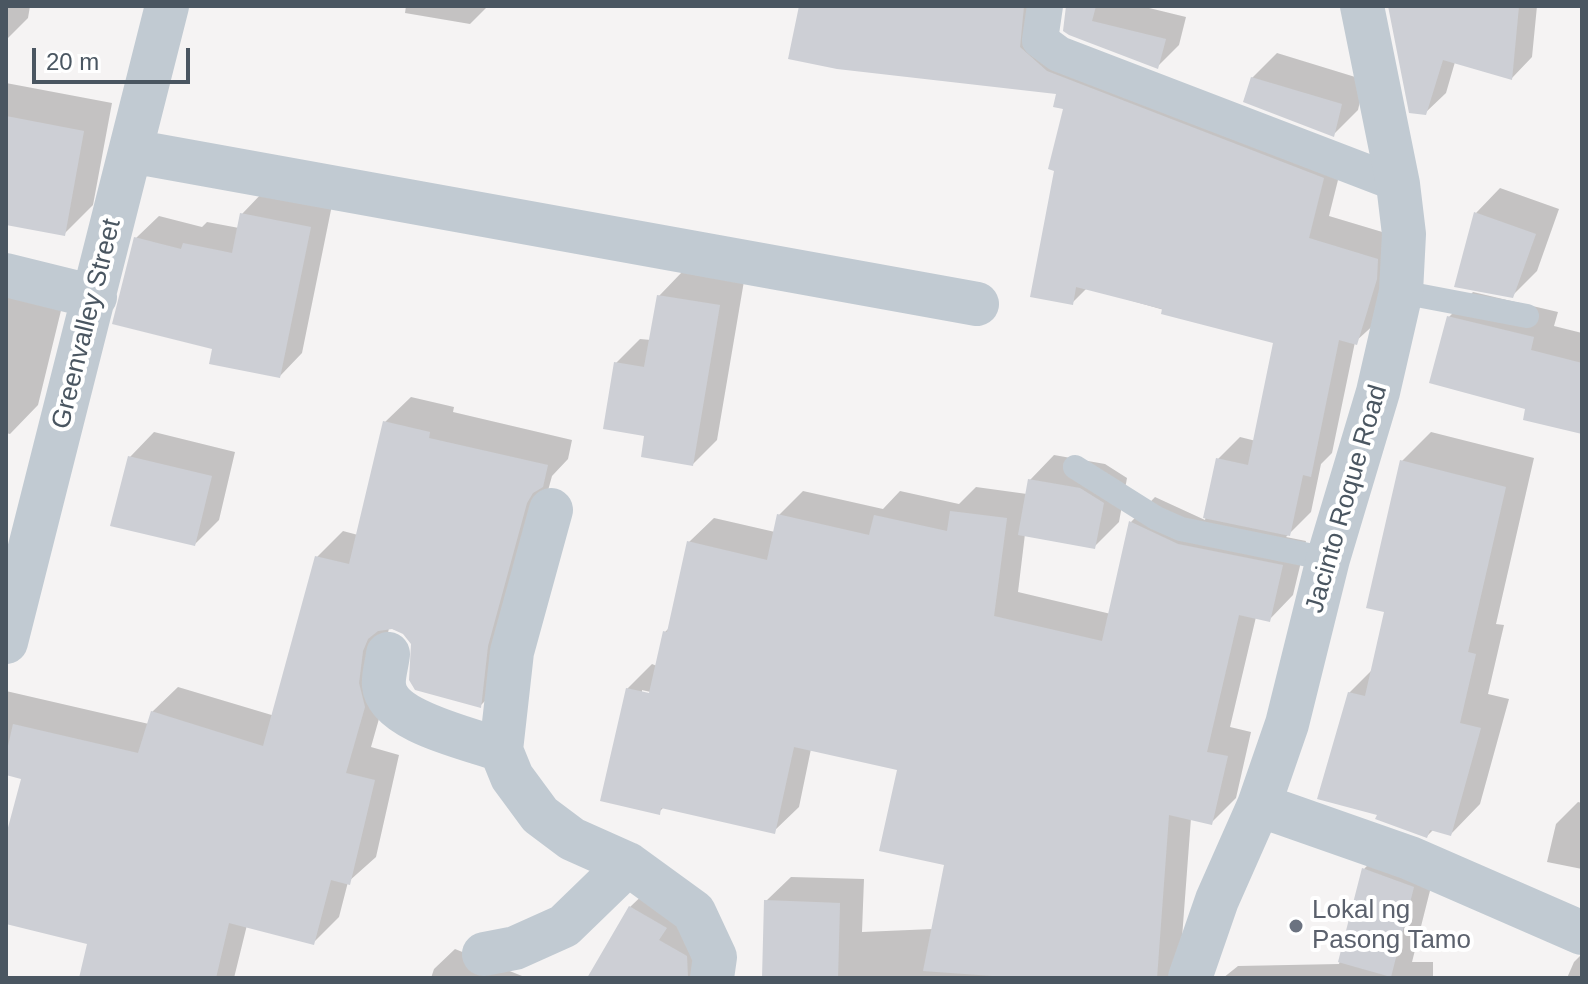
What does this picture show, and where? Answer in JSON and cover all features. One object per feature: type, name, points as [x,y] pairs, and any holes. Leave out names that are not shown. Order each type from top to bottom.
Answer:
[{"type":"street","name":"Greenvalley Street","points":[[9,614],[95,297],[167,6]]},
{"type":"street","points":[[1045,6],[1040,40],[1059,54],[1398,184]]},
{"type":"street","name":"Jacinto Roque Road","points":[[1190,978],[1217,900],[1259,805],[1287,724],[1328,559],[1378,392],[1401,292],[1404,234],[1398,184],[1362,6]]},
{"type":"street","points":[[131,151],[977,304]]},
{"type":"street","points":[[6,275],[95,297]]},
{"type":"street","points":[[551,510],[512,652],[501,750],[512,777],[540,815],[572,839],[628,864],[694,912],[715,957],[712,978]]},
{"type":"street","points":[[388,654],[384,686],[390,703],[420,723],[501,750]]},
{"type":"street","points":[[1259,805],[1410,858],[1582,933]]},
{"type":"street","points":[[484,954],[515,948],[564,926],[628,864]]},
{"type":"lane","points":[[1401,292],[1527,316]]},
{"type":"lane","points":[[1075,467],[1156,518],[1181,529],[1328,559]]},
{"type":"building","points":[[799,6],[1024,6],[1020,47],[1047,71],[1324,178],[1309,238],[1378,259],[1377,279],[1357,345],[1339,340],[1311,477],[1303,475],[1290,536],[1203,518],[1216,458],[1248,465],[1273,343],[1161,314],[1162,309],[1076,287],[1073,305],[1030,297],[1054,171],[1048,169],[1063,109],[1053,107],[1056,94],[837,69],[788,59]]},
{"type":"building","points":[[1066,6],[1096,6],[1092,21],[1166,39],[1158,69],[1063,31]]},
{"type":"building","points":[[1388,6],[1519,6],[1512,80],[1443,60],[1426,115],[1409,113]]},
{"type":"building","points":[[1251,77],[1342,104],[1334,137],[1243,102]]},
{"type":"building","points":[[6,116],[84,131],[65,236],[6,225]]},
{"type":"building","points":[[1474,212],[1536,234],[1513,298],[1454,287]]},
{"type":"building","points":[[240,213],[311,227],[280,378],[209,364],[212,349],[112,324],[134,237],[181,249],[183,243],[232,253]]},
{"type":"building","points":[[657,295],[720,305],[693,466],[641,457],[644,436],[603,429],[614,362],[644,367]]},
{"type":"building","points":[[1447,316],[1534,337],[1531,350],[1582,363],[1582,434],[1523,420],[1525,409],[1429,383]]},
{"type":"building","points":[[383,421],[430,432],[429,438],[548,465],[543,487],[533,493],[527,503],[488,646],[481,708],[415,690],[409,680],[411,644],[403,634],[392,629],[378,631],[368,639],[363,651],[359,683],[365,707],[346,773],[375,780],[350,885],[331,880],[314,945],[229,923],[216,978],[79,978],[87,944],[6,924],[6,835],[21,779],[6,775],[6,755],[13,724],[138,753],[151,711],[263,746],[315,556],[349,564]]},
{"type":"building","points":[[128,456],[212,476],[195,546],[110,526]]},
{"type":"building","points":[[1400,460],[1506,487],[1468,652],[1476,654],[1460,723],[1481,728],[1451,836],[1430,830],[1427,838],[1375,819],[1377,815],[1317,799],[1348,692],[1365,696],[1384,612],[1366,608]]},
{"type":"building","points":[[1028,479],[1080,488],[1104,503],[1095,549],[1018,535]]},
{"type":"building","points":[[950,511],[1007,518],[994,616],[1102,641],[1129,521],[1178,544],[1283,565],[1270,622],[1239,615],[1207,752],[1228,756],[1212,825],[1169,815],[1157,978],[1021,978],[923,971],[944,865],[879,851],[897,770],[794,747],[775,834],[661,808],[660,815],[600,801],[626,688],[649,693],[663,631],[667,632],[687,541],[767,560],[777,514],[869,535],[874,515],[947,531]]},
{"type":"building","points":[[1362,868],[1414,887],[1391,977],[1338,962]]},
{"type":"building","points":[[764,900],[840,903],[838,978],[762,978]]},
{"type":"building","points":[[629,906],[667,928],[659,940],[687,956],[688,978],[587,978]]},
{"type":"place","name":"Lokal ng Pasong Tamo","points":[[1296,926]]}]
